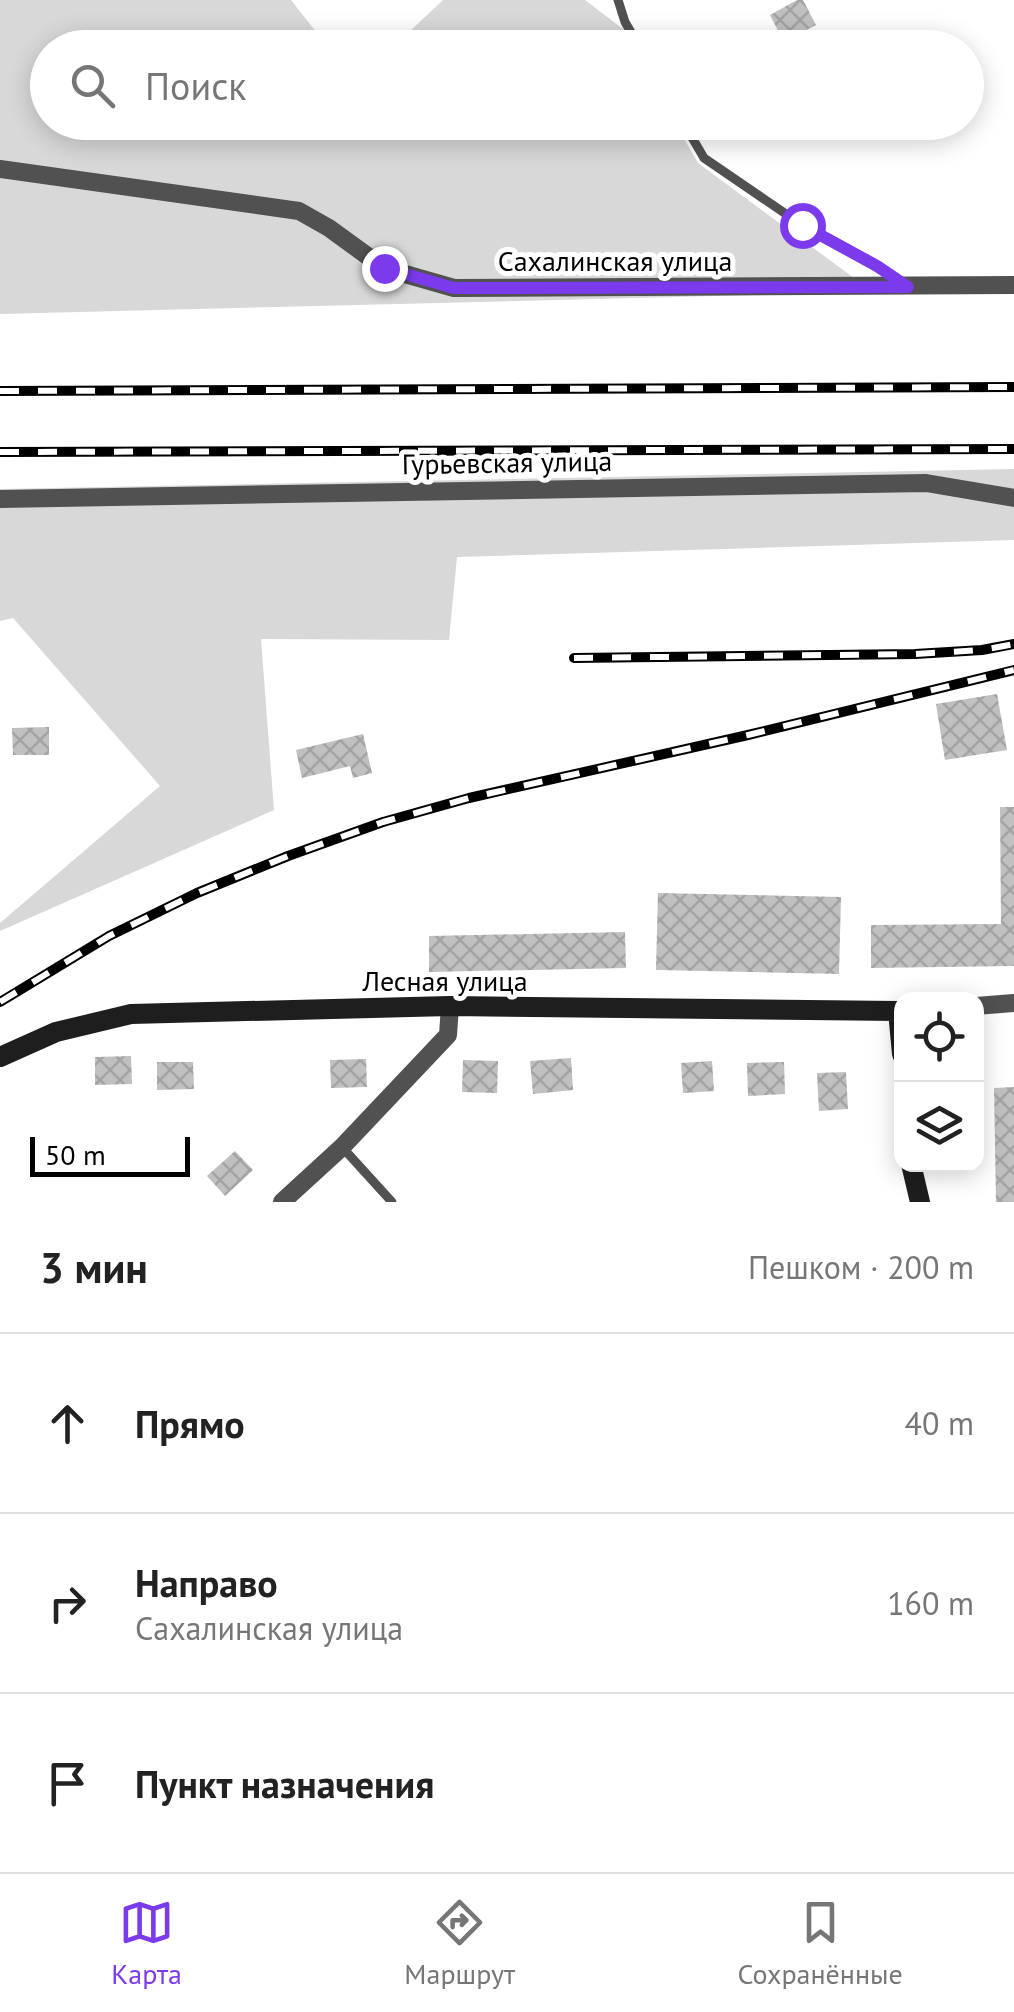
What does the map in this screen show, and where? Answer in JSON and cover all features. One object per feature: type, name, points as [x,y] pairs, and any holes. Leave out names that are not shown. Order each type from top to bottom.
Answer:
[{"type":"main road","name":"Лесная улица","points":[[0,1057],[56,1032],[131,1014],[450,1006],[894,1011]]},
{"type":"main road","points":[[913,1172],[920,1202]]},
{"type":"street","name":"Сахалинская улица","points":[[0,169],[299,211],[384,268],[454,288],[1014,284]]},
{"type":"street","name":"Гурьевская улица","points":[[0,498],[926,483],[1014,498]]},
{"type":"street","points":[[984,1005],[1014,1003]]},
{"type":"street","points":[[282,1202],[342,1147],[448,1035],[450,1006]]},
{"type":"lane","points":[[618,0],[630,30]]},
{"type":"lane","points":[[694,140],[704,158],[802,225],[908,287]]},
{"type":"lane","points":[[342,1147],[392,1202]]},
{"type":"shaded area","points":[[0,0],[291,0],[315,30],[30,30],[30,140],[685,140],[698,163],[873,292],[0,314]]},
{"type":"shaded area","points":[[443,0],[585,0],[624,30],[411,30]]},
{"type":"shaded area","points":[[1014,469],[1014,540],[457,557],[449,640],[261,639],[274,810],[0,931],[0,923],[160,786],[13,618],[0,621],[0,489]]},
{"type":"building","points":[[803,0],[816,25],[807,30],[778,30],[770,15]]},
{"type":"building","points":[[997,694],[1007,750],[945,760],[936,704]]},
{"type":"building","points":[[49,727],[49,755],[13,755],[12,728]]},
{"type":"building","points":[[363,734],[372,773],[353,778],[350,766],[302,778],[296,750]]},
{"type":"building","points":[[1000,807],[1014,807],[1014,966],[871,968],[871,925],[1001,924]]},
{"type":"building","points":[[658,893],[841,897],[839,974],[656,970]]},
{"type":"building","points":[[625,932],[626,968],[429,972],[429,936]]},
{"type":"building","points":[[131,1056],[132,1084],[95,1085],[95,1057]]},
{"type":"building","points":[[571,1058],[573,1090],[533,1094],[530,1061]]},
{"type":"building","points":[[366,1059],[367,1087],[331,1088],[330,1060]]},
{"type":"building","points":[[463,1060],[498,1061],[497,1093],[462,1092]]},
{"type":"building","points":[[712,1061],[714,1091],[683,1093],[681,1063]]},
{"type":"building","points":[[157,1062],[193,1062],[194,1089],[157,1090]]},
{"type":"building","points":[[784,1062],[785,1094],[748,1096],[747,1063]]},
{"type":"building","points":[[846,1072],[848,1109],[819,1111],[817,1073]]},
{"type":"building","points":[[1014,1087],[1014,1202],[996,1202],[994,1088]]},
{"type":"building","points":[[235,1151],[253,1170],[225,1196],[207,1176]]},
{"type":"railway","points":[[0,391],[1014,387]]},
{"type":"railway","points":[[0,452],[1014,449]]},
{"type":"railway","points":[[574,658],[915,654],[1014,644]]},
{"type":"railway","points":[[0,1002],[109,936],[197,893],[383,822],[469,798],[1014,670]]},
{"type":"route","points":[[384,268],[454,288],[908,287],[802,225]]}]
